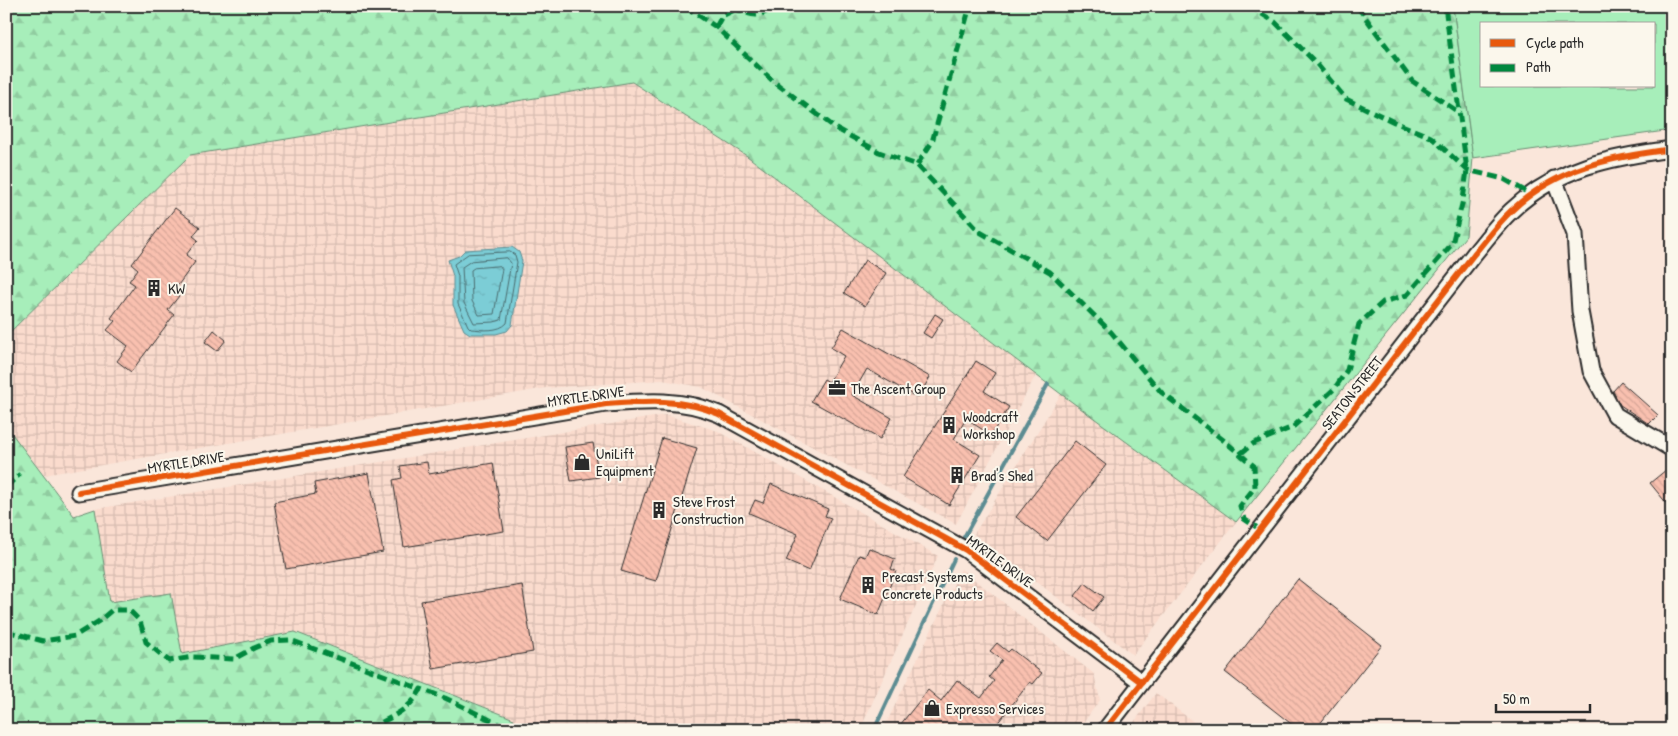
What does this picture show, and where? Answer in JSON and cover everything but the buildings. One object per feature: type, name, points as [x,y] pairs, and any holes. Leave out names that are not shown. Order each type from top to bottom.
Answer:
[{"type":"street","name":"SEATON STREET","points":[[1105,730],[1474,254],[1510,212],[1530,194],[1554,179],[1605,160],[1672,149]]},
{"type":"street","points":[[1554,179],[1575,234],[1580,311],[1591,371],[1615,415],[1672,450]]},
{"type":"street","name":"MYRTLE DRIVE","points":[[79,492],[606,404],[676,402],[689,404],[706,408],[719,414],[966,550],[1141,682]]},
{"type":"shaded area","points":[[632,82],[747,156],[1036,375],[956,524],[701,387],[662,380],[546,388],[44,475],[6,426],[6,336],[190,155]]},
{"type":"shaded area","points":[[1061,394],[1236,522],[1133,655],[974,534]]},
{"type":"shaded area","points":[[666,415],[718,431],[938,556],[860,730],[541,730],[295,632],[182,655],[110,602],[95,509]]},
{"type":"shaded area","points":[[961,569],[1094,674],[1100,700],[1078,730],[883,730]]},
{"type":"shaded area","points":[[1156,693],[1204,730],[1128,730]]},
{"type":"green space","points":[[6,6],[1453,6],[1473,158],[1466,236],[1236,522],[1061,394],[747,156],[632,82],[190,155],[6,336]]},
{"type":"green space","points":[[1453,6],[1672,6],[1672,130],[1473,158]]},
{"type":"green space","points":[[6,426],[74,516],[95,509],[110,602],[171,593],[182,654],[295,632],[514,719],[510,730],[6,730]]},
{"type":"water","points":[[512,247],[519,252],[522,261],[512,325],[507,331],[496,334],[470,334],[464,330],[453,305],[453,276],[448,260],[459,256],[465,250]]},
{"type":"waterway","points":[[963,539],[1048,384]]},
{"type":"waterway","points":[[874,730],[954,559]]},
{"type":"marked path","points":[[685,6],[716,27],[773,81],[837,129],[879,152],[917,165],[980,232],[1050,272],[1111,332],[1161,392],[1254,466],[1255,487],[1240,506],[1244,519],[1261,530]]},
{"type":"marked path","points":[[736,6],[736,9],[755,15],[764,13],[772,6]]},
{"type":"marked path","points":[[917,165],[932,142],[970,6]]},
{"type":"marked path","points":[[1249,6],[1275,22],[1315,62],[1346,99],[1431,137],[1467,170],[1504,179],[1530,194]]},
{"type":"marked path","points":[[1357,6],[1412,81],[1460,113]]},
{"type":"marked path","points":[[1240,454],[1254,443],[1293,427],[1335,388],[1347,370],[1359,324],[1383,302],[1407,295],[1452,244],[1463,200],[1467,170],[1445,6]]},
{"type":"marked path","points":[[716,27],[722,16],[736,9]]},
{"type":"marked path","points":[[6,487],[20,474]]},
{"type":"marked path","points":[[6,631],[43,641],[75,636],[99,621],[112,610],[129,610],[140,621],[146,642],[169,661],[193,657],[234,659],[271,641],[290,640],[421,689]]},
{"type":"marked path","points":[[369,730],[404,709],[421,689],[445,698],[511,730]]},
{"type":"cycle path","points":[[1105,730],[1474,254],[1506,216],[1529,196],[1566,174],[1586,166],[1628,156],[1672,149]]},
{"type":"cycle path","points":[[79,492],[606,404],[664,402],[692,405],[719,414],[966,550],[1141,682]]},
{"type":"place","name":"KW","points":[[154,288]]},
{"type":"place","name":"The Ascent Group","points":[[837,388]]},
{"type":"place","name":"Woodcraft Workshop","points":[[949,425]]},
{"type":"place","name":"UniLift Equipment","points":[[582,462]]},
{"type":"place","name":"Brad's Shed","points":[[957,475]]},
{"type":"place","name":"Steve Frost Construction","points":[[659,510]]},
{"type":"place","name":"Precast Systems Concrete Products","points":[[868,585]]},
{"type":"place","name":"Expresso Services","points":[[932,708]]}]
